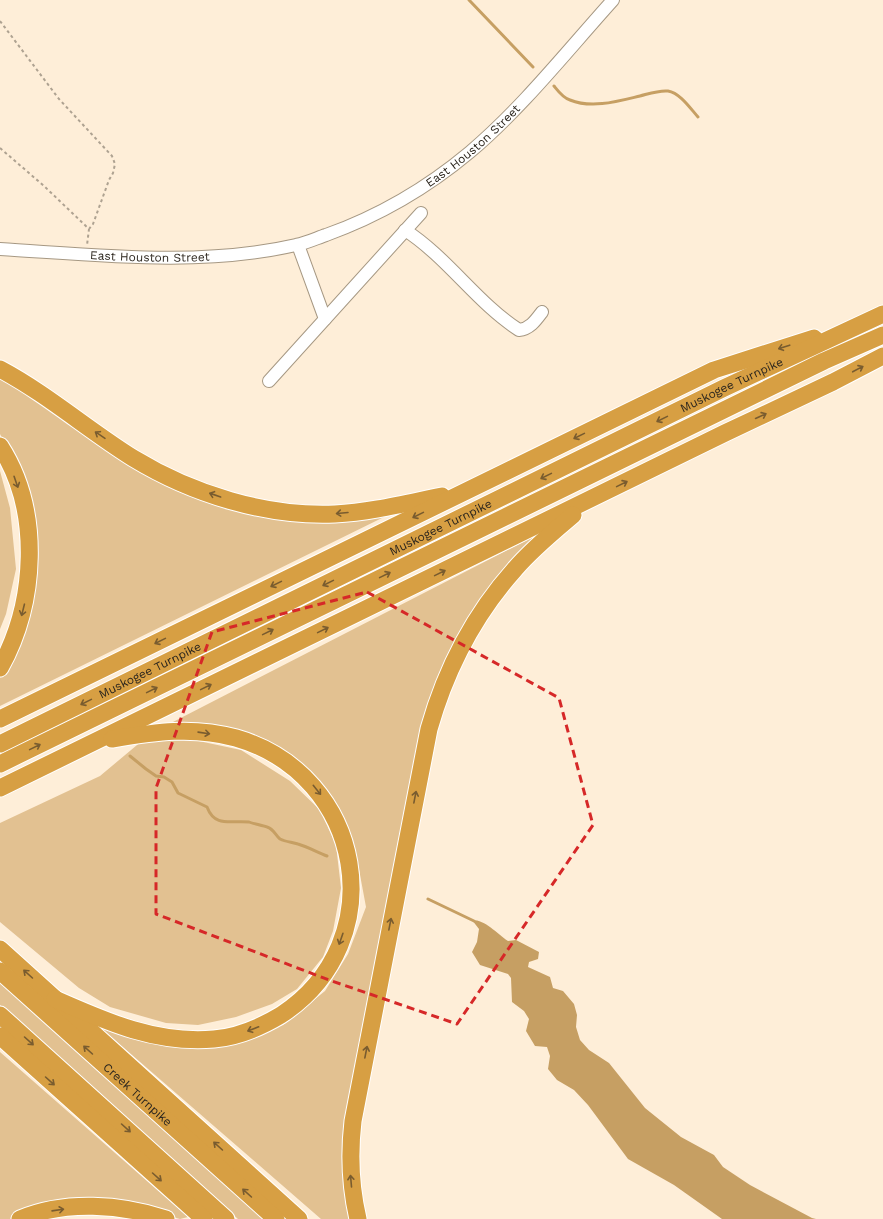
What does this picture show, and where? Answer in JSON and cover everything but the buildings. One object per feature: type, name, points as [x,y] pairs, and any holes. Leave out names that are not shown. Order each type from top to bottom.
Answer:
[{"type":"highway","points":[[0,719],[714,370],[879,316]]},
{"type":"highway","name":"Muskogee Turnpike","points":[[0,744],[724,388],[823,344],[879,316]]},
{"type":"highway","name":"Muskogee Turnpike","points":[[0,764],[803,371],[883,335]]},
{"type":"highway","points":[[0,788],[833,382],[883,356]]},
{"type":"highway","points":[[0,369],[149,467],[183,484],[239,503],[280,511],[334,514],[381,509],[466,491]]},
{"type":"highway","points":[[0,446],[20,493],[26,521],[29,554],[27,588],[21,617],[12,643],[0,668]]},
{"type":"highway","points":[[358,1219],[351,1183],[350,1146],[353,1121],[423,757],[439,695],[459,648],[491,598],[527,557],[588,501]]},
{"type":"highway","points":[[55,999],[105,1022],[156,1036],[204,1039],[244,1032],[273,1020],[298,1002],[310,991],[326,971],[338,947],[349,908],[350,870],[344,841],[339,828],[332,812],[317,790],[298,770],[285,760],[260,747],[235,738],[190,731],[166,731],[96,741]]},
{"type":"highway","points":[[0,949],[299,1219]]},
{"type":"highway","name":"Creek Turnpike","points":[[0,971],[276,1219]]},
{"type":"highway","points":[[0,1015],[226,1219]]},
{"type":"highway","points":[[0,1036],[204,1219]]},
{"type":"highway","points":[[20,1219],[30,1215],[59,1209],[87,1207],[116,1207],[152,1214],[166,1219]]},
{"type":"street","name":"East Houston Street","points":[[0,249],[193,259],[244,255],[298,245],[375,215],[424,186],[449,169],[493,130],[613,0]]},
{"type":"street","points":[[270,381],[421,213]]},
{"type":"street","points":[[405,230],[425,245],[506,320],[520,330],[525,329],[532,324],[542,312]]},
{"type":"street","points":[[298,245],[325,319]]},
{"type":"path","points":[[0,21],[59,100],[112,156],[115,164],[113,173],[93,224],[89,229],[85,254]]},
{"type":"path","points":[[0,148],[44,186],[89,229]]},
{"type":"highlighted area","points":[[367,592],[559,698],[593,825],[457,1024],[329,980],[156,914],[156,788],[212,632]]},
{"type":"shaded area","points":[[0,376],[234,507],[383,514],[384,517],[0,706],[0,678],[27,620],[16,465],[0,434]]},
{"type":"shaded area","points":[[0,471],[10,508],[16,569],[6,614],[0,629]]},
{"type":"shaded area","points":[[537,535],[513,560],[455,642],[348,1114],[352,1219],[321,1219],[102,1029],[105,1026],[171,1047],[217,1048],[283,1025],[325,991],[348,954],[366,907],[358,864],[346,824],[330,798],[238,733],[171,723]]},
{"type":"shaded area","points":[[143,740],[194,740],[241,750],[290,781],[320,810],[336,845],[341,888],[333,931],[323,957],[297,989],[272,1004],[236,1017],[198,1025],[166,1023],[110,1007],[79,988],[0,922],[0,823],[100,776]]},
{"type":"shaded area","points":[[472,920],[482,922],[508,941],[516,940],[539,952],[538,959],[529,962],[528,967],[550,977],[553,988],[563,991],[574,1004],[577,1015],[576,1027],[580,1040],[589,1050],[609,1063],[645,1108],[681,1137],[714,1155],[723,1167],[750,1185],[816,1219],[722,1219],[674,1185],[628,1159],[588,1105],[574,1090],[557,1080],[548,1069],[550,1056],[547,1047],[535,1046],[526,1031],[529,1019],[524,1011],[512,1002],[511,978],[508,974],[480,965],[472,952],[477,942],[479,929]]},
{"type":"shaded area","points":[[0,983],[264,1219],[238,1219],[0,1005]]},
{"type":"shaded area","points":[[0,1052],[188,1217],[180,1219],[125,1203],[12,1219],[0,1219]]},
{"type":"waterway","points":[[469,0],[533,67]]},
{"type":"waterway","points":[[554,86],[565,98],[578,103],[587,104],[614,102],[657,92],[668,91],[681,98],[698,117]]},
{"type":"waterway","points":[[130,756],[156,776],[164,777],[172,782],[178,793],[207,807],[210,814],[214,818],[224,822],[249,822],[266,827],[271,829],[280,839],[284,841],[302,845],[327,856]]},
{"type":"waterway","points":[[428,899],[474,921]]}]
